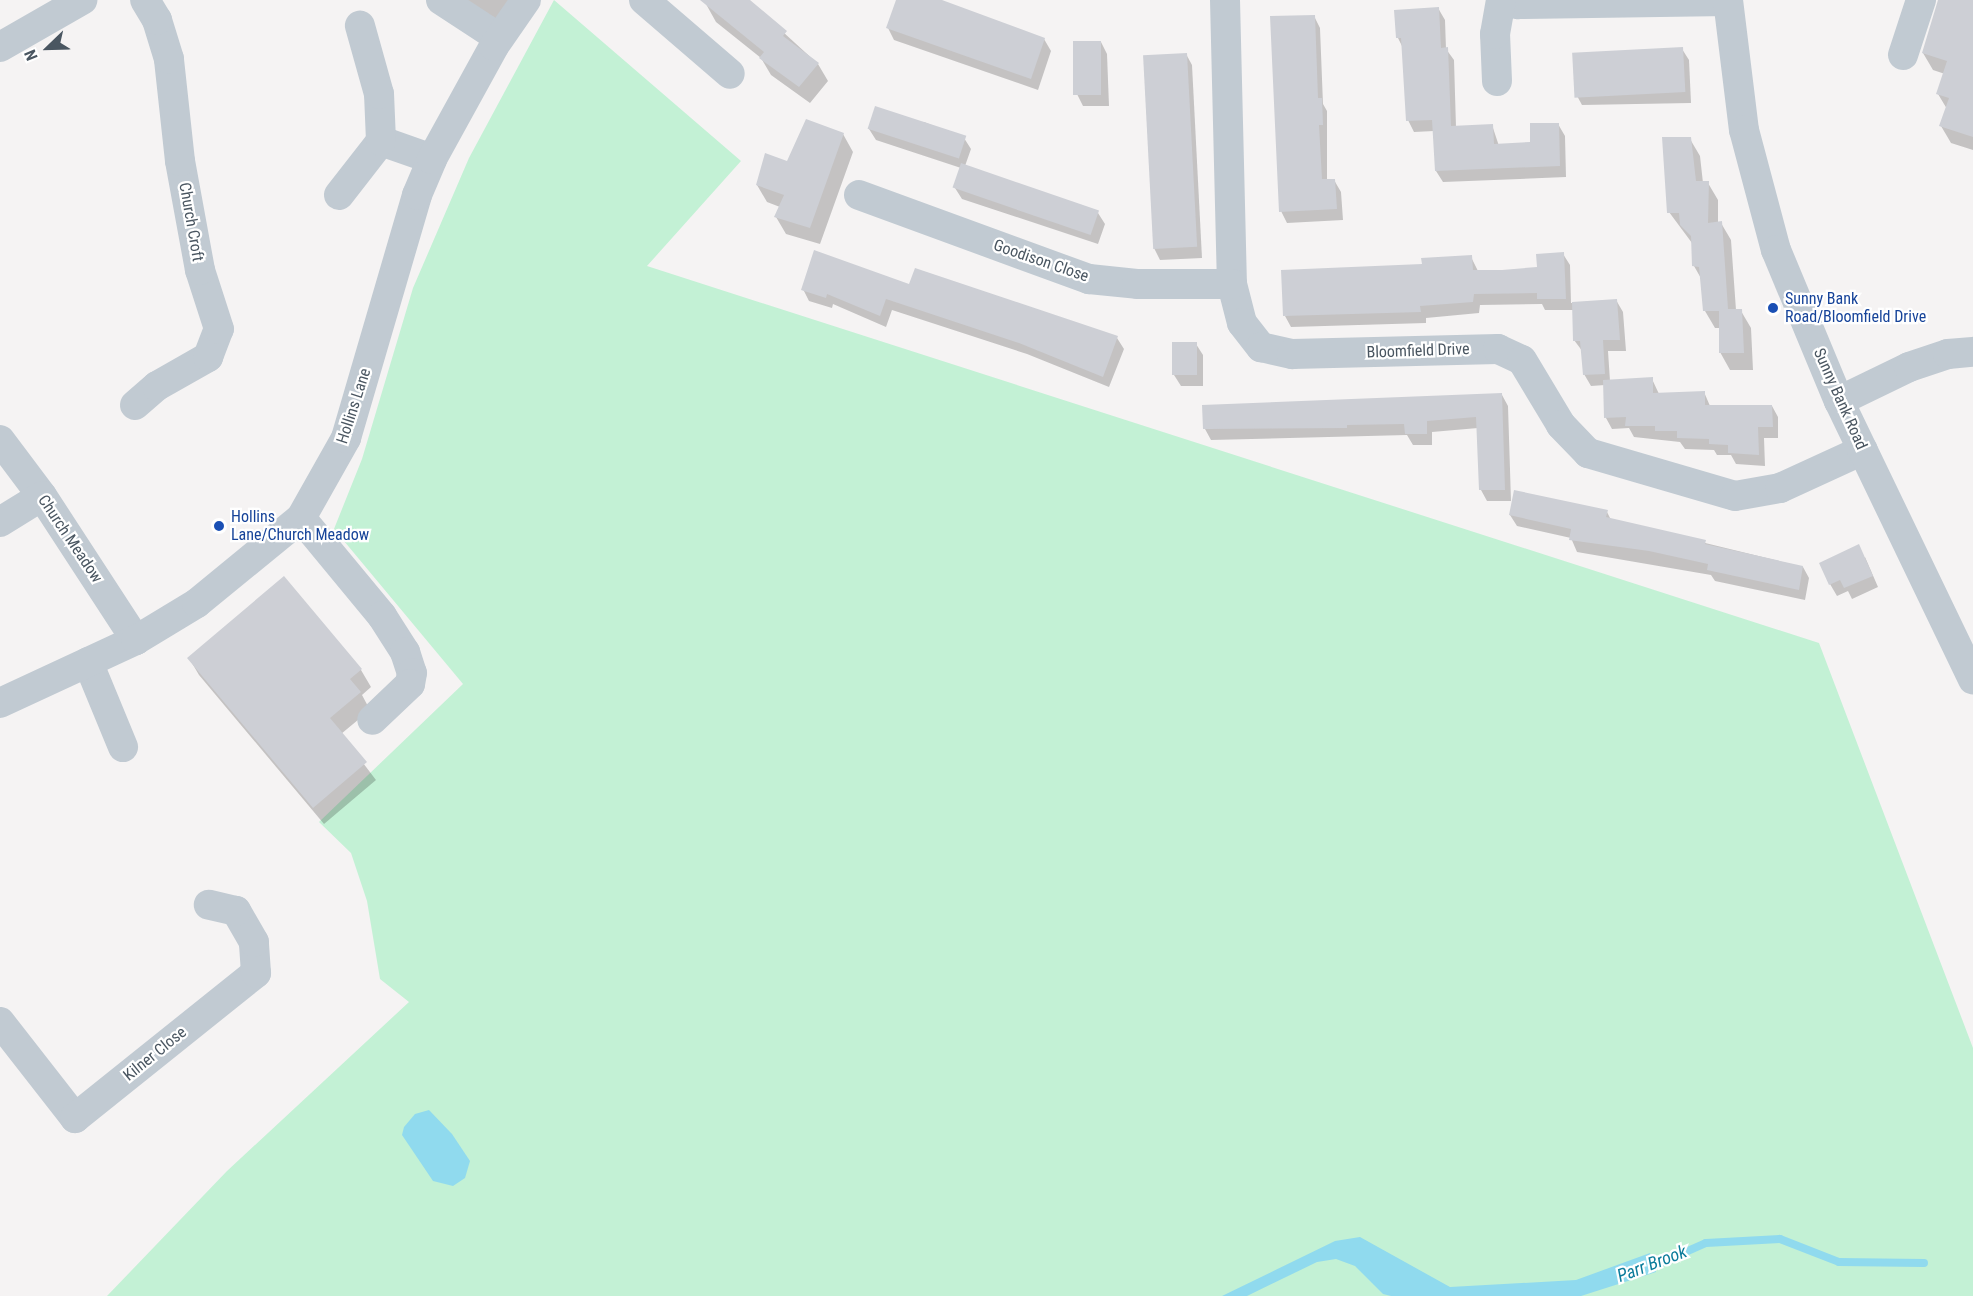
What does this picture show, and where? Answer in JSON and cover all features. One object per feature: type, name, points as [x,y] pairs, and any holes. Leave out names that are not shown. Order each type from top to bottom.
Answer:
[{"type":"street","points":[[0,47],[82,0]]},
{"type":"street","name":"Church Croft","points":[[135,405],[157,386],[208,357],[219,329],[200,270],[180,161],[169,59],[157,20],[145,0]]},
{"type":"street","points":[[441,0],[500,38]]},
{"type":"street","name":"Hollins Lane","points":[[0,703],[136,640],[197,603],[301,518],[346,438],[417,195],[432,159],[500,38],[526,0]]},
{"type":"street","points":[[644,0],[730,74]]},
{"type":"street","name":"Bloomfield Drive","points":[[1225,0],[1232,284],[1237,309],[1247,332],[1272,352],[1505,351],[1522,360],[1561,425],[1588,453],[1735,496],[1780,488],[1863,450]]},
{"type":"street","points":[[1497,81],[1496,34],[1502,0],[1518,4],[1728,0]]},
{"type":"street","name":"Sunny Bank Road","points":[[1728,0],[1744,130],[1776,250],[1839,401],[1973,679]]},
{"type":"street","points":[[1903,55],[1921,0]]},
{"type":"street","points":[[339,195],[381,141],[379,94],[360,26]]},
{"type":"street","points":[[381,141],[432,159]]},
{"type":"street","name":"Goodison Close","points":[[859,195],[1089,279],[1137,284],[1232,284]]},
{"type":"street","points":[[1839,401],[1909,367],[1948,354],[1973,352]]},
{"type":"street","name":"Church Meadow","points":[[0,440],[42,496],[136,640]]},
{"type":"street","points":[[0,522],[42,496]]},
{"type":"street","points":[[301,518],[382,616],[405,652],[412,673],[410,684],[372,720]]},
{"type":"street","points":[[88,662],[123,747]]},
{"type":"street","name":"Kilner Close","points":[[0,1022],[75,1118],[256,973],[254,942],[236,911],[209,904]]},
{"type":"green space","points":[[554,0],[741,161],[647,266],[1819,643],[1973,1048],[1973,1296],[107,1296],[227,1171],[409,1002],[380,979],[367,901],[351,853],[319,822],[463,684],[334,529],[362,459],[413,288],[469,158]]},
{"type":"water","points":[[429,1110],[452,1134],[470,1161],[465,1178],[453,1186],[433,1181],[402,1135],[404,1127],[415,1114]]},
{"type":"water","points":[[1360,1237],[1450,1287],[1576,1280],[1650,1253],[1656,1272],[1581,1296],[1391,1296],[1383,1294],[1355,1266],[1336,1259],[1317,1262],[1247,1296],[1222,1296],[1335,1241]]},
{"type":"building","points":[[700,0],[750,0],[787,31],[783,36],[819,63],[799,87],[759,58],[764,52]]},
{"type":"building","points":[[896,0],[942,0],[1045,38],[1031,79],[886,28]]},
{"type":"building","points":[[1938,0],[1973,0],[1973,137],[1939,126],[1949,98],[1936,94],[1947,61],[1922,53]]},
{"type":"building","points":[[1439,7],[1441,48],[1448,47],[1451,126],[1493,124],[1494,144],[1530,142],[1530,123],[1559,123],[1560,166],[1435,171],[1432,120],[1406,121],[1401,38],[1396,38],[1394,10]]},
{"type":"building","points":[[1315,15],[1318,98],[1322,98],[1323,125],[1319,125],[1322,179],[1335,179],[1337,209],[1279,212],[1270,16]]},
{"type":"building","points":[[1073,41],[1101,41],[1101,95],[1073,95]]},
{"type":"building","points":[[1683,47],[1685,92],[1575,98],[1572,53]]},
{"type":"building","points":[[1187,53],[1197,247],[1153,249],[1143,55]]},
{"type":"building","points":[[875,106],[966,136],[959,158],[868,129]]},
{"type":"building","points":[[806,119],[844,133],[810,228],[774,217],[784,195],[756,185],[765,153],[787,161]]},
{"type":"building","points":[[1662,137],[1691,137],[1696,181],[1709,181],[1708,223],[1722,221],[1728,309],[1742,309],[1744,353],[1719,353],[1719,311],[1703,311],[1699,267],[1692,266],[1691,236],[1680,225],[1679,213],[1667,213]]},
{"type":"building","points":[[961,163],[1099,211],[1091,235],[953,188]]},
{"type":"building","points":[[814,250],[909,284],[915,268],[1118,336],[1103,377],[1019,343],[886,299],[880,316],[827,294],[826,298],[801,290]]},
{"type":"building","points":[[1564,252],[1566,299],[1537,299],[1537,293],[1474,294],[1473,302],[1420,306],[1421,312],[1283,316],[1281,270],[1422,264],[1421,258],[1472,255],[1473,270],[1502,270],[1537,267],[1536,254]]},
{"type":"building","points":[[1617,299],[1620,340],[1603,340],[1605,374],[1583,375],[1580,341],[1573,341],[1572,302]]},
{"type":"building","points":[[1172,342],[1197,342],[1197,375],[1172,375]]},
{"type":"building","points":[[1653,377],[1653,393],[1705,391],[1705,405],[1772,405],[1773,427],[1758,427],[1759,455],[1728,453],[1728,445],[1709,444],[1709,439],[1677,438],[1677,431],[1655,431],[1655,426],[1625,426],[1626,417],[1604,418],[1603,380]]},
{"type":"building","points":[[1502,393],[1505,490],[1479,490],[1476,417],[1427,421],[1427,434],[1405,434],[1404,424],[1347,425],[1347,428],[1203,429],[1202,405]]},
{"type":"building","points":[[1514,490],[1608,510],[1606,517],[1706,540],[1705,544],[1803,566],[1799,590],[1707,570],[1708,564],[1649,551],[1569,540],[1571,529],[1509,515]]},
{"type":"building","points":[[1859,544],[1873,576],[1844,588],[1840,580],[1829,585],[1819,563]]},
{"type":"building","points":[[284,576],[362,669],[350,679],[361,692],[330,718],[367,762],[313,808],[187,658]]},
{"type":"waterway","name":"Parr Brook","points":[[1647,1269],[1706,1243],[1780,1239],[1839,1262],[1924,1263]]},
{"type":"place","name":"Sunny Bank Road/Bloomfield Drive","points":[[1773,308]]},
{"type":"place","name":"Hollins Lane/Church Meadow","points":[[219,526]]}]
